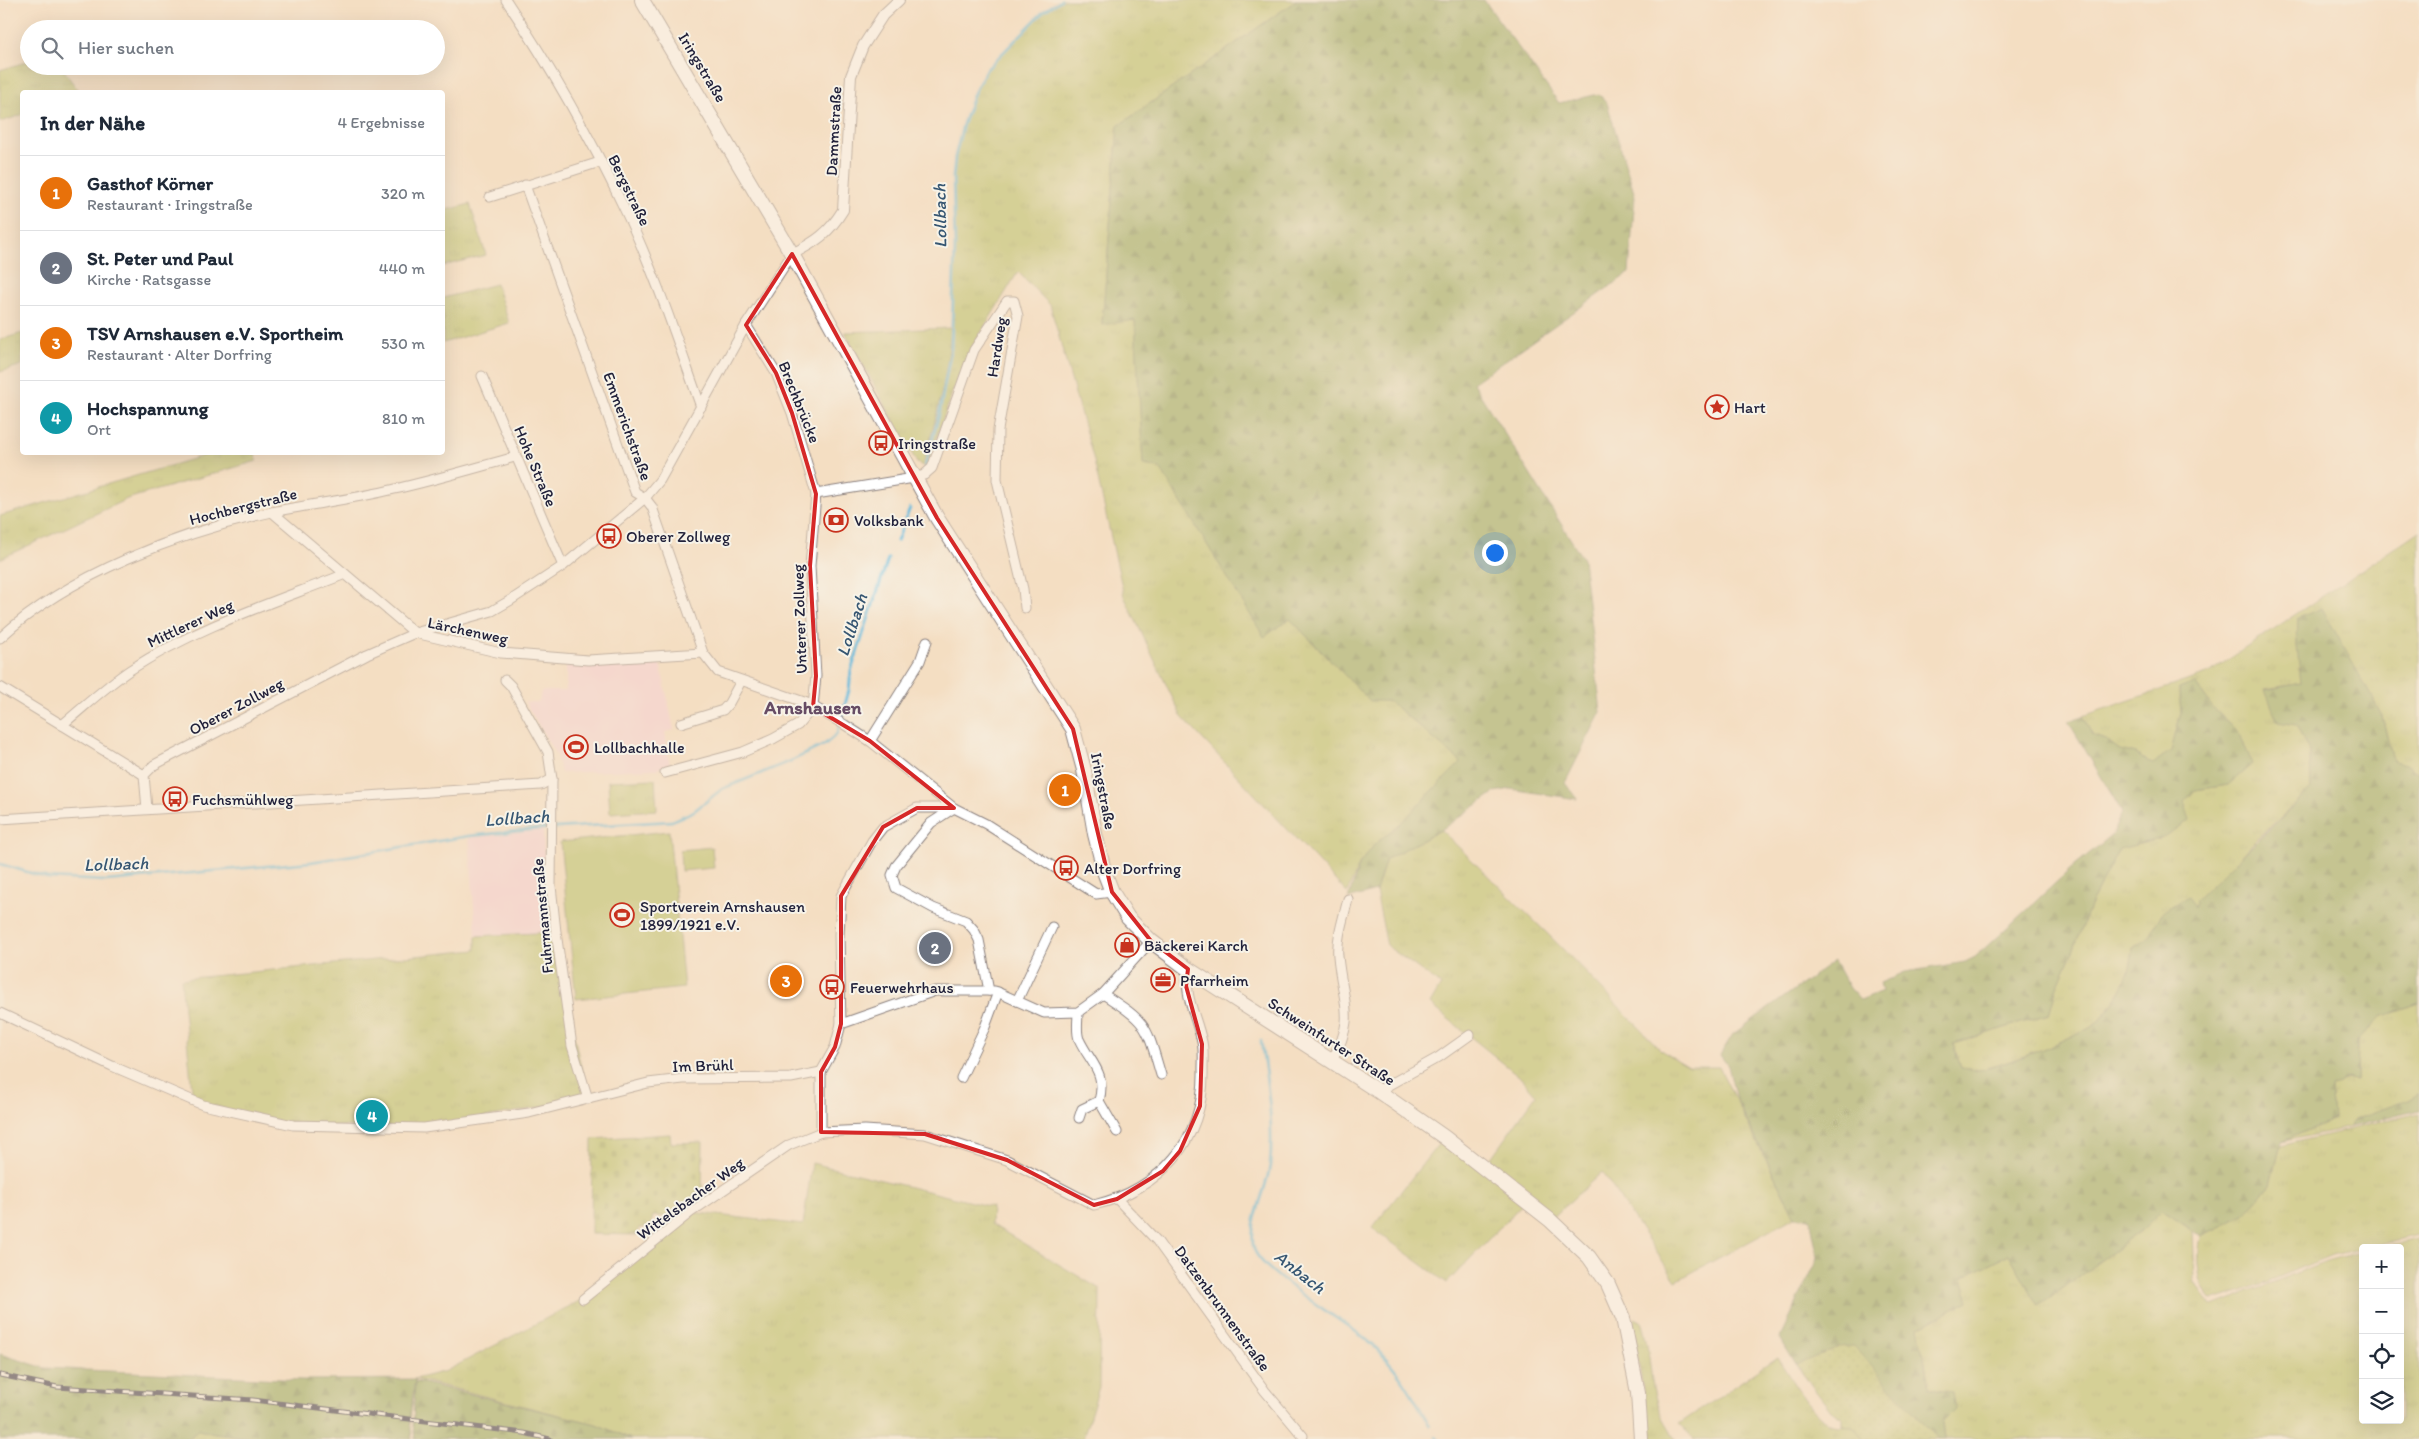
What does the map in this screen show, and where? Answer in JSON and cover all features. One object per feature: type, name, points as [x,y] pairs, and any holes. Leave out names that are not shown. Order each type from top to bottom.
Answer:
[{"type":"main road","name":"Iringstraße","points":[[642,0],[792,254],[914,478],[970,571],[1073,729],[1084,770],[1095,834],[1112,892],[1128,918],[1150,941]]},
{"type":"main road","name":"Schweinfurter Straße","points":[[1150,941],[1188,969],[1378,1091],[1444,1138],[1550,1220],[1589,1258],[1608,1284],[1623,1318],[1638,1393],[1641,1439]]},
{"type":"street","name":"Bergstraße","points":[[506,0],[544,58],[625,209],[664,303],[701,407]]},
{"type":"street","name":"Dammstraße","points":[[792,254],[810,245],[832,228],[843,210],[851,76],[868,38],[883,15],[899,0]]},
{"type":"street","points":[[490,197],[600,162]]},
{"type":"street","name":"Emmerichstraße","points":[[525,185],[635,492],[645,498],[652,507],[703,653],[718,672],[813,707],[845,725],[870,741],[954,808]]},
{"type":"street","name":"Oberer Zollweg","points":[[144,775],[154,765],[367,654],[415,633],[492,611],[563,566],[645,498],[660,480],[746,325],[792,254]]},
{"type":"street","name":"Hardweg","points":[[914,478],[924,475],[932,468],[960,383],[974,350],[1007,301],[1014,300],[1018,316],[998,430],[997,480],[1023,589],[1025,608]]},
{"type":"street","name":"Brechbrücke","points":[[746,325],[776,373],[786,397],[802,442],[816,494]]},
{"type":"street","name":"Hohe Straße","points":[[482,376],[563,566]]},
{"type":"street","name":"Hochbergstraße","points":[[0,638],[16,623],[88,577],[174,539],[272,512],[395,489],[515,457]]},
{"type":"street","points":[[816,494],[914,478]]},
{"type":"street","name":"Unterer Zollweg","points":[[813,707],[816,676],[810,566],[816,494]]},
{"type":"street","name":"Lärchenweg","points":[[272,512],[415,633],[501,653],[588,660],[703,653]]},
{"type":"street","name":"Mittlerer Weg","points":[[62,725],[129,670],[170,646],[205,629],[345,574]]},
{"type":"street","points":[[870,741],[920,661],[927,641]]},
{"type":"street","name":"Fuhrmannstraße","points":[[505,680],[548,752],[552,779],[551,886],[556,932],[572,1046],[588,1100]]},
{"type":"street","points":[[681,722],[723,710],[730,703],[741,681]]},
{"type":"street","points":[[0,686],[144,775],[147,809]]},
{"type":"street","points":[[666,773],[743,752],[772,739],[798,725],[813,707]]},
{"type":"street","points":[[0,818],[541,785],[552,779]]},
{"type":"street","points":[[1112,892],[1096,894],[986,824],[954,808],[917,808],[883,827],[850,878],[840,902],[841,1024],[835,1047],[821,1072],[821,1132],[864,1130],[925,1134],[1007,1160],[1094,1205],[1117,1199],[1141,1188],[1163,1172],[1180,1151],[1192,1129],[1200,1106],[1204,1083],[1202,1044],[1186,986],[1188,969]]},
{"type":"street","points":[[954,808],[931,823],[896,866],[892,875],[896,888],[933,908],[966,921],[974,930],[979,940],[993,992],[985,1027],[961,1078]]},
{"type":"street","points":[[1331,1062],[1345,1034],[1348,1013],[1337,954],[1348,899]]},
{"type":"street","points":[[1017,1001],[1052,927]]},
{"type":"street","points":[[841,1024],[934,991],[993,992],[1044,1013],[1078,1012],[1103,994],[1150,941]]},
{"type":"street","points":[[1103,994],[1134,1014],[1144,1024],[1161,1075]]},
{"type":"street","points":[[1078,1012],[1078,1038],[1091,1057],[1103,1086],[1099,1101],[1117,1132]]},
{"type":"street","name":"Im Brühl","points":[[0,1013],[112,1066],[203,1105],[292,1125],[424,1128],[528,1113],[588,1100],[616,1090],[648,1083],[683,1079],[791,1078],[821,1072]]},
{"type":"street","points":[[1378,1091],[1439,1057],[1470,1035]]},
{"type":"street","points":[[1079,1118],[1082,1110],[1099,1101]]},
{"type":"street","name":"Wittelsbacher Weg","points":[[582,1299],[691,1212],[789,1144],[821,1132]]},
{"type":"street","name":"Datzenbrunnenstraße","points":[[1117,1199],[1157,1241],[1265,1391],[1303,1436]]},
{"type":"highlighted area","points":[[792,254],[937,518],[1073,729],[1112,892],[1151,941],[1188,969],[1186,986],[1202,1044],[1200,1106],[1180,1151],[1163,1171],[1117,1199],[1094,1205],[1007,1160],[925,1134],[821,1132],[821,1072],[835,1047],[841,1024],[841,896],[883,827],[917,808],[954,808],[870,741],[813,707],[816,676],[810,566],[816,494],[792,413],[776,373],[746,325]]},
{"type":"shaded area","points":[[660,663],[674,730],[665,732],[670,766],[656,769],[561,773],[556,755],[525,702],[539,702],[541,691],[566,691],[566,664]]},
{"type":"shaded area","points":[[543,830],[545,877],[540,877],[546,933],[476,936],[469,838]]},
{"type":"green space","points":[[1061,0],[1297,0],[1118,126],[1102,324],[1135,319],[1143,464],[1160,468],[1264,636],[1290,619],[1370,700],[1389,701],[1461,762],[1400,824],[1376,843],[1360,863],[1347,893],[1181,716],[1124,596],[1094,461],[1050,305],[1018,272],[971,349],[956,382],[927,466],[925,467],[940,410],[951,349],[955,245],[953,178],[955,157],[963,124],[974,93],[986,70],[1044,11]]},
{"type":"green space","points":[[1297,0],[1484,0],[1559,103],[1599,94],[1607,103],[1635,196],[1629,273],[1473,383],[1583,559],[1601,712],[1565,783],[1577,799],[1510,789],[1495,792],[1441,830],[1386,859],[1376,891],[1348,899],[1360,863],[1376,843],[1400,824],[1461,762],[1389,701],[1370,701],[1290,619],[1264,637],[1160,468],[1143,465],[1135,320],[1102,325],[1118,126]]},
{"type":"green space","points":[[20,64],[20,75],[67,75],[78,90],[20,90],[20,116],[0,122],[0,70]]},
{"type":"green space","points":[[470,204],[486,255],[445,265],[445,210]]},
{"type":"green space","points":[[496,284],[509,323],[445,342],[445,297]]},
{"type":"green space","points":[[951,328],[944,381],[923,466],[917,463],[845,332]]},
{"type":"green space","points":[[20,334],[20,366],[0,372],[0,340]]},
{"type":"green space","points":[[206,455],[256,455],[257,461],[127,499],[0,559],[0,516]]},
{"type":"green space","points":[[2419,531],[2419,774],[2406,764],[2393,761],[2382,716],[2322,609],[2298,618],[2297,646],[2302,683],[2265,689],[2296,725],[2310,753],[2311,789],[2254,842],[2195,909],[2162,913],[2148,938],[2133,948],[2130,967],[2124,985],[2103,1017],[2081,1032],[2011,1061],[1981,1070],[1961,1068],[1953,1044],[2049,1014],[2056,989],[2092,901],[2119,849],[2160,839],[2184,802],[2195,790],[2228,785],[2240,734],[2212,707],[2195,683],[2179,689],[2181,713],[2171,752],[2152,764],[2136,754],[2119,750],[2106,740],[2092,735],[2083,716],[2207,674]]},
{"type":"green space","points":[[2322,608],[2382,716],[2393,761],[2406,764],[2419,774],[2419,1004],[2381,1017],[2358,1041],[2357,1081],[2347,1078],[2331,1087],[2334,1119],[2281,1142],[2271,1185],[2244,1215],[2201,1236],[2162,1210],[2143,1229],[2039,1306],[2009,1254],[1962,1278],[1969,1301],[1919,1327],[1929,1388],[1952,1391],[1955,1410],[1942,1423],[1944,1439],[1938,1439],[1839,1347],[1796,1365],[1780,1338],[1818,1258],[1810,1218],[1795,1217],[1736,1099],[1728,1066],[1720,1055],[1733,1034],[1834,961],[1849,988],[1860,1000],[1882,991],[1880,983],[1905,972],[1965,962],[1975,957],[2075,865],[2112,835],[2122,812],[2068,721],[2083,716],[2092,735],[2106,740],[2120,750],[2136,754],[2152,764],[2171,751],[2181,713],[2179,689],[2195,683],[2212,707],[2240,734],[2252,764],[2228,785],[2195,790],[2184,802],[2190,820],[2160,839],[2119,849],[2092,901],[2056,989],[2049,1014],[1953,1044],[1961,1068],[1981,1070],[2046,1048],[2094,1024],[2103,1017],[2124,985],[2130,967],[2133,948],[2148,938],[2162,913],[2188,896],[2195,908],[2196,900],[2311,789],[2310,753],[2296,725],[2278,722],[2265,690],[2301,683],[2297,646],[2298,618]]},
{"type":"green space","points":[[655,779],[657,810],[610,813],[608,781]]},
{"type":"green space","points":[[1441,830],[1557,943],[1662,1051],[1689,1067],[1719,1067],[1795,1217],[1676,1281],[1602,1172],[1550,1220],[1525,1201],[1447,1283],[1372,1228],[1444,1137],[1483,1169],[1536,1095],[1519,1076],[1430,1004],[1441,985],[1387,946],[1376,891],[1386,859]]},
{"type":"green space","name":"Sportverein Arnshausen 1899/1921 e.V.","points":[[669,831],[684,988],[576,999],[560,842]]},
{"type":"green space","points":[[712,847],[714,868],[681,871],[680,850]]},
{"type":"green space","points":[[556,932],[569,1014],[588,1099],[424,1128],[293,1125],[193,1101],[181,979],[476,950],[476,936]]},
{"type":"green space","points":[[2419,1004],[2419,1093],[2407,1100],[2354,1119],[2351,1127],[2281,1142],[2334,1119],[2331,1087],[2347,1078],[2357,1081],[2358,1041],[2381,1017]]},
{"type":"green space","points":[[2419,1093],[2419,1110],[2351,1127],[2354,1119],[2407,1100]]},
{"type":"green space","points":[[2419,1113],[2419,1235],[2380,1244],[2359,1244],[2359,1249],[2333,1255],[2252,1288],[2211,1301],[2201,1278],[2199,1253],[2201,1236],[2244,1215],[2271,1185],[2280,1146]]},
{"type":"green space","points":[[670,1134],[671,1143],[703,1142],[702,1196],[674,1217],[653,1216],[651,1227],[639,1228],[637,1235],[591,1234],[592,1139]]},
{"type":"green space","points":[[812,1163],[992,1207],[991,1224],[1100,1289],[1099,1387],[1083,1439],[631,1439],[596,1424],[415,1379],[446,1371],[583,1299],[691,1212],[803,1225]]},
{"type":"green space","points":[[2162,1210],[2193,1231],[2195,1280],[2207,1302],[2213,1306],[2327,1261],[2359,1252],[2359,1424],[2404,1424],[2404,1244],[2395,1244],[2419,1239],[2419,1439],[1944,1439],[1942,1423],[1929,1388],[1919,1326],[1969,1301],[1962,1278],[2009,1254],[2039,1306],[2143,1229]]},
{"type":"green space","points":[[1635,1318],[1641,1321],[1659,1409],[1676,1439],[1647,1439],[1645,1401],[1632,1324]]},
{"type":"green space","points":[[1853,1346],[1938,1439],[1864,1439],[1853,1426],[1842,1425],[1842,1417],[1831,1411],[1796,1365],[1839,1347]]},
{"type":"green space","points":[[0,1354],[45,1368],[303,1380],[415,1379],[410,1420],[412,1439],[256,1439],[197,1430],[189,1439],[144,1432],[142,1439],[0,1439]]},
{"type":"green space","points":[[1777,1357],[1815,1412],[1832,1425],[1853,1426],[1864,1439],[1694,1439],[1679,1424]]},
{"type":"green space","points":[[415,1381],[596,1424],[631,1439],[415,1439],[413,1424]]},
{"type":"green space","points":[[197,1430],[256,1439],[189,1439]]},
{"type":"green space","points":[[144,1432],[189,1439],[142,1439]]},
{"type":"waterway","name":"Lollbach","points":[[925,467],[940,410],[951,349],[955,245],[953,178],[955,157],[963,124],[974,93],[986,70],[1044,11],[1061,0]]},
{"type":"waterway","name":"Lollbach","points":[[897,541],[910,508]]},
{"type":"waterway","name":"Lollbach","points":[[0,864],[48,878],[106,881],[311,862],[469,836],[538,829],[672,821],[694,811],[722,789],[791,761],[824,745],[837,734],[849,690],[851,671],[888,559]]},
{"type":"waterway","name":"Anbach","points":[[1261,1041],[1269,1103],[1271,1149],[1268,1175],[1253,1229],[1254,1249],[1260,1259],[1272,1271],[1305,1297],[1357,1332],[1378,1350],[1403,1380],[1430,1426]]},
{"type":"railway","points":[[0,1375],[57,1387],[253,1400],[524,1433],[550,1439]]},
{"type":"place","name":"Hart","points":[[1717,407]]},
{"type":"place","name":"Iringstraße","points":[[881,443]]},
{"type":"place","name":"Volksbank","points":[[836,520]]},
{"type":"place","name":"Oberer Zollweg","points":[[609,536]]},
{"type":"place","name":"Lollbachhalle","points":[[576,747]]},
{"type":"place","name":"Gasthof Körner","points":[[1065,790]]},
{"type":"place","name":"Fuchsmühlweg","points":[[175,799]]},
{"type":"place","name":"Alter Dorfring","points":[[1066,868]]},
{"type":"place","name":"Sportverein Arnshausen 1899/1921 e.V.","points":[[622,915]]},
{"type":"place","name":"Bäckerei Karch","points":[[1127,945]]},
{"type":"place","name":"St. Peter und Paul","points":[[935,948]]},
{"type":"place","name":"Pfarrheim","points":[[1163,980]]},
{"type":"place","name":"TSV Arnshausen e.V. Sportheim","points":[[786,981]]},
{"type":"place","name":"Feuerwehrhaus","points":[[832,987]]},
{"type":"place","name":"Hochspannung","points":[[372,1116]]},
{"type":"district","name":"Arnshausen","points":[[813,707]]}]
